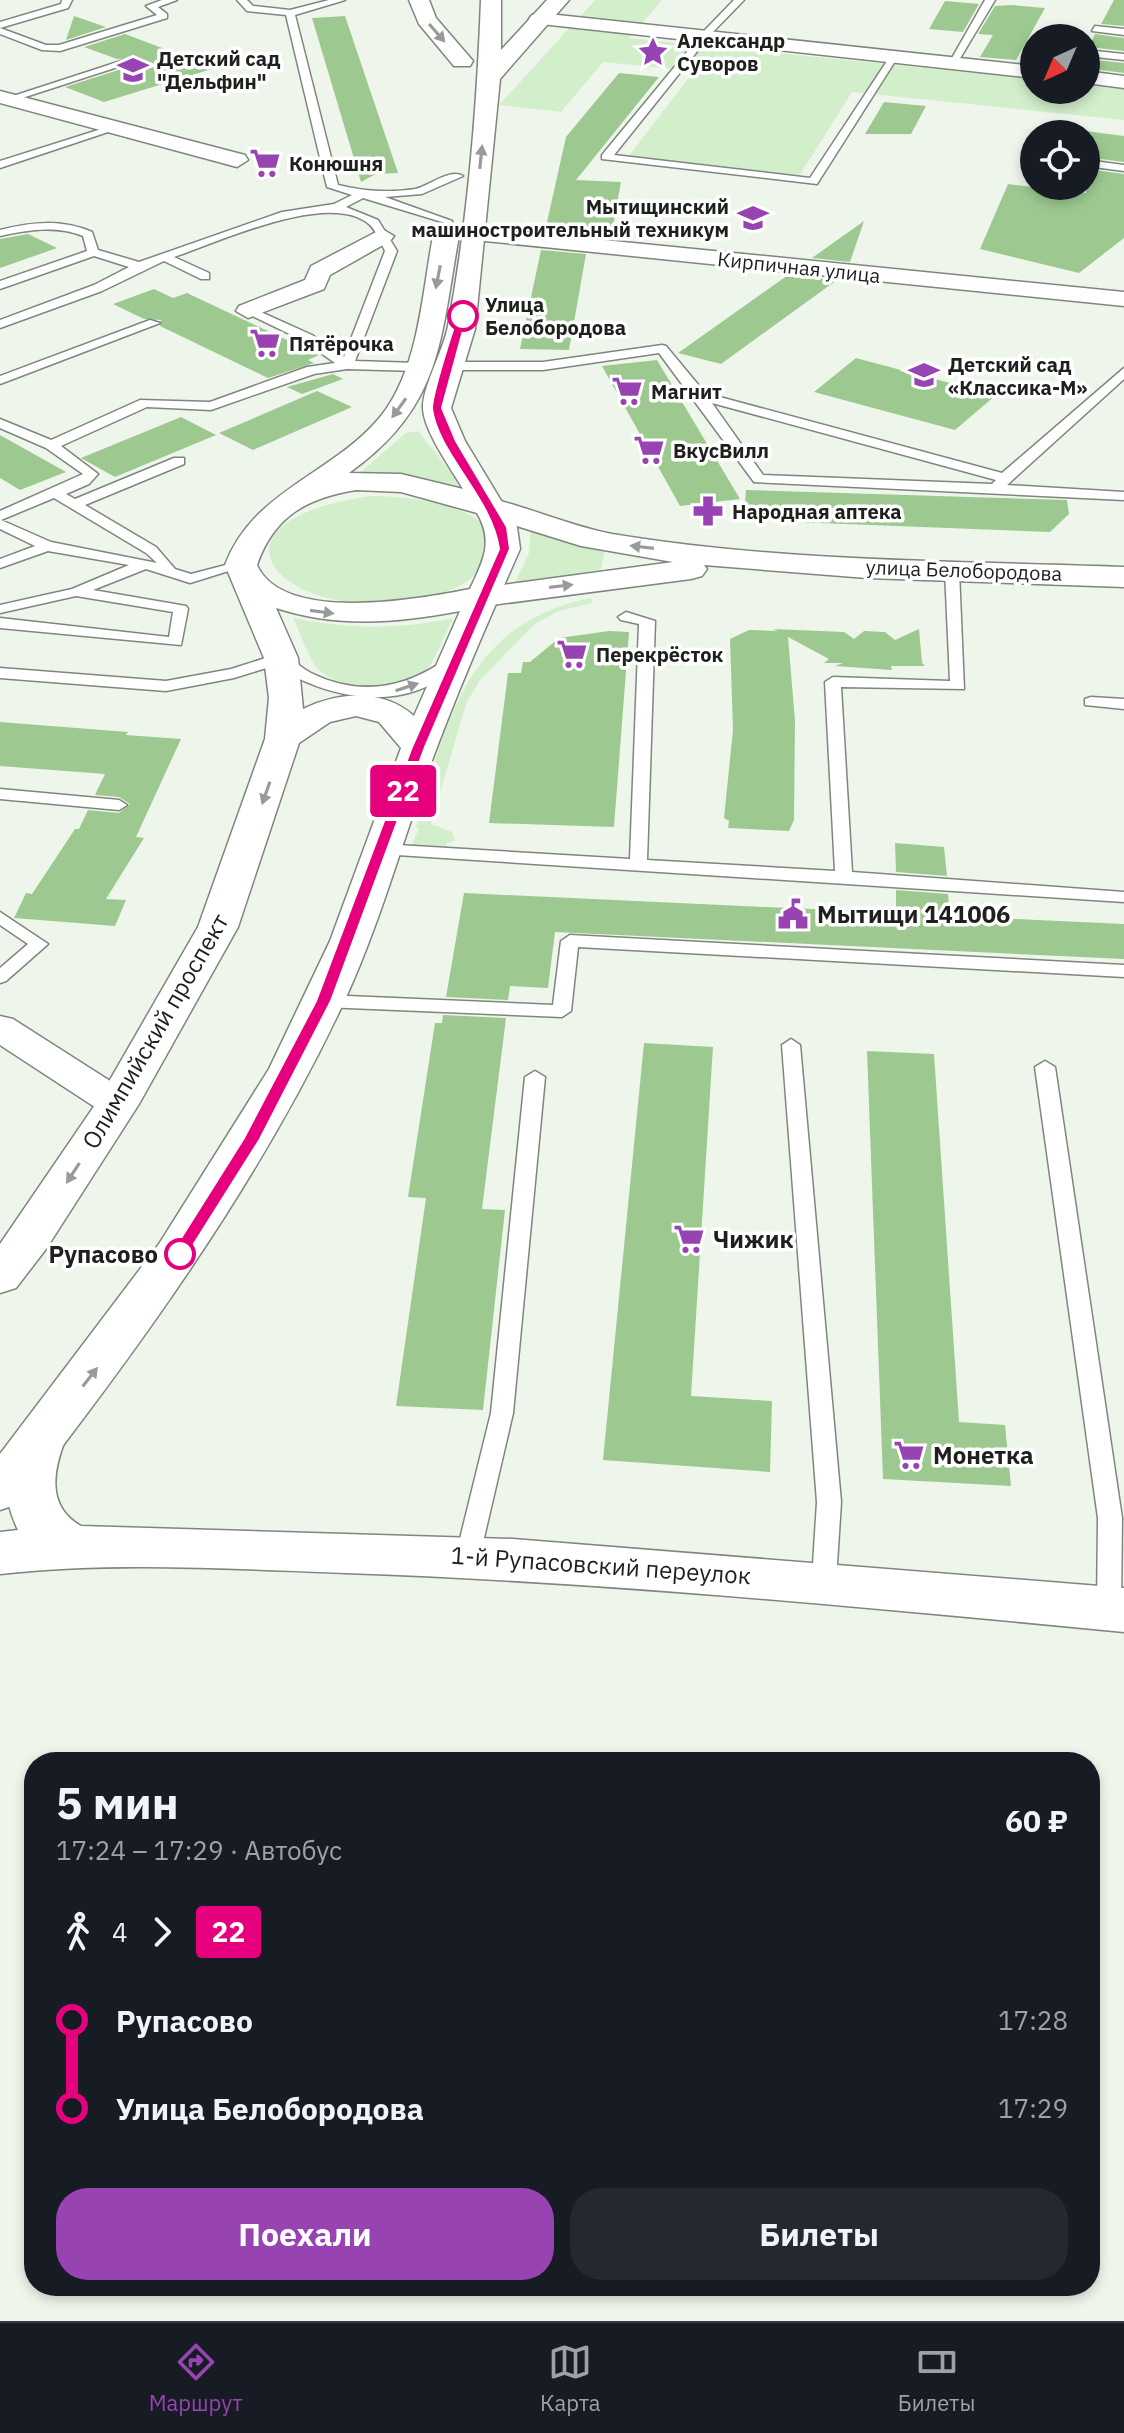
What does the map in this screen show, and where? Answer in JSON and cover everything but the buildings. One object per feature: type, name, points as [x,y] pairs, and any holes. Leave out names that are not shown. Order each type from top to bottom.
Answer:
[{"type":"main road","points":[[419,0],[426,20],[462,61]]},
{"type":"main road","points":[[491,0],[489,78],[461,229],[405,402],[379,433],[337,471],[287,503],[251,538],[246,574],[274,599],[306,609],[339,614],[379,614],[484,596],[704,567],[803,563]]},
{"type":"main road","points":[[489,78],[559,0]]},
{"type":"main road","points":[[461,90],[465,36]]},
{"type":"main road","points":[[0,1490],[180,1254],[252,1139],[324,1001],[418,747],[504,549],[501,527],[450,441],[437,408],[461,329],[461,229],[457,176],[459,133]]},
{"type":"main road","points":[[287,503],[334,486],[396,482],[429,488],[610,543],[803,563]]},
{"type":"main road","name":"улица Белобородова","points":[[803,563],[1124,577]]},
{"type":"main road","name":"Олимпийский проспект","points":[[0,1276],[30,1238],[118,1104],[218,927],[283,739],[286,698],[282,660],[246,574]]},
{"type":"main road","points":[[283,739],[313,715],[332,708],[355,705],[379,707],[397,716],[409,727],[418,747]]},
{"type":"main road","points":[[41,1438],[28,1476],[29,1500],[46,1530],[76,1546]]},
{"type":"main road","name":"1-й Рупасовский переулок","points":[[0,1553],[76,1546],[468,1555],[824,1580],[1116,1609]]},
{"type":"street","points":[[539,19],[1020,70]]},
{"type":"street","points":[[1100,79],[1124,82]]},
{"type":"street","points":[[4,98],[237,160]]},
{"type":"street","name":"Кирпичная улица","points":[[461,229],[1124,299]]},
{"type":"street","points":[[248,311],[316,284],[319,271],[382,236]]},
{"type":"street","points":[[0,1028],[118,1104]]},
{"type":"lane","points":[[0,28],[65,6],[67,0]]},
{"type":"lane","points":[[0,28],[45,48],[60,48],[164,16],[151,6],[172,0]]},
{"type":"lane","points":[[242,0],[250,9],[290,13],[340,0]]},
{"type":"lane","points":[[739,0],[703,37],[606,157],[813,182],[895,57]]},
{"type":"lane","points":[[952,63],[989,0]]},
{"type":"lane","points":[[290,13],[333,187],[423,210],[461,229]]},
{"type":"lane","points":[[1100,30],[1124,32]]},
{"type":"lane","points":[[1100,54],[1124,57]]},
{"type":"lane","points":[[4,98],[131,61]]},
{"type":"lane","points":[[0,165],[118,127]]},
{"type":"lane","points":[[1100,165],[1124,168]]},
{"type":"lane","points":[[0,324],[98,288],[139,266],[286,214],[337,207],[362,194],[418,192],[457,176]]},
{"type":"lane","points":[[256,210],[283,200],[313,210]]},
{"type":"lane","points":[[337,207],[374,222],[391,251],[347,365]]},
{"type":"lane","points":[[0,233],[38,224],[75,228],[88,234],[93,252]]},
{"type":"lane","points":[[188,233],[198,245]]},
{"type":"lane","points":[[0,285],[93,252],[139,266]]},
{"type":"lane","points":[[164,257],[205,276]]},
{"type":"lane","points":[[248,311],[308,338],[347,365]]},
{"type":"lane","points":[[0,380],[154,323]]},
{"type":"lane","points":[[449,366],[543,366],[662,349],[759,479],[1000,483],[1124,496]]},
{"type":"lane","points":[[51,445],[145,403],[211,406],[312,370],[347,365],[417,367]]},
{"type":"lane","points":[[1000,483],[1124,372]]},
{"type":"lane","points":[[700,396],[1000,483]]},
{"type":"lane","points":[[0,423],[51,445],[91,474],[0,516]]},
{"type":"lane","points":[[74,504],[179,461]]},
{"type":"lane","points":[[55,493],[151,550],[169,572]]},
{"type":"lane","points":[[0,524],[47,546],[145,564],[190,579],[246,574]]},
{"type":"lane","points":[[0,564],[47,546]]},
{"type":"lane","points":[[0,609],[76,592],[145,564]]},
{"type":"lane","points":[[844,877],[833,682],[958,686],[952,571]]},
{"type":"lane","points":[[0,623],[176,642],[181,609],[76,592]]},
{"type":"lane","points":[[626,617],[647,621],[638,864]]},
{"type":"lane","points":[[0,673],[166,686],[282,660],[325,687],[360,693],[412,687],[455,659]]},
{"type":"lane","points":[[1091,702],[1124,704]]},
{"type":"lane","points":[[0,794],[119,805]]},
{"type":"lane","points":[[381,849],[1124,897]]},
{"type":"lane","points":[[0,917],[39,944],[0,977]]},
{"type":"lane","points":[[324,1001],[562,1011],[570,941],[1124,971]]},
{"type":"lane","points":[[791,1045],[829,1502],[824,1580]]},
{"type":"lane","points":[[1045,1067],[1110,1518],[1116,1609]]},
{"type":"lane","points":[[468,1555],[502,1413],[535,1077]]},
{"type":"green space","points":[[595,0],[662,0],[629,38],[1020,78],[1020,104],[1100,104],[1100,86],[1124,89],[1124,120],[852,92],[799,176],[628,157],[694,71],[603,62],[561,112],[499,105]]},
{"type":"green space","points":[[418,431],[463,487],[411,477],[355,477],[406,433]]},
{"type":"green space","points":[[372,496],[447,506],[482,523],[490,536],[490,553],[481,570],[448,591],[379,604],[334,600],[299,587],[276,569],[269,549],[281,528],[314,509]]},
{"type":"green space","points":[[531,525],[605,547],[601,570],[514,584],[529,553]]},
{"type":"green space","points":[[591,598],[592,603],[559,611],[535,624],[480,680],[466,704],[431,824],[452,832],[455,840],[447,843],[447,848],[411,847],[419,828],[416,827],[438,750],[468,682],[489,653],[516,629],[549,610]]},
{"type":"green space","points":[[293,618],[373,627],[413,625],[453,618],[424,674],[403,685],[371,687],[339,681],[318,669]]},
{"type":"bus line","name":"22","points":[[180,1254],[252,1139],[324,1001],[418,747],[504,549],[501,527],[450,441],[437,408],[463,316]]},
{"type":"place","name":"Александр Суворов","points":[[653,52]]},
{"type":"place","name":"Детский сад \"Дельфин\"","points":[[133,70]]},
{"type":"place","name":"Конюшня","points":[[265,163]]},
{"type":"place","name":"Мытищинский машиностроительный техникум","points":[[753,218]]},
{"type":"place","name":"Улица Белобородова","points":[[463,316]]},
{"type":"place","name":"Пятёрочка","points":[[265,343]]},
{"type":"place","name":"Детский сад «Классика-М»","points":[[924,375]]},
{"type":"place","name":"Магнит","points":[[627,391]]},
{"type":"place","name":"ВкусВилл","points":[[649,450]]},
{"type":"place","name":"Народная аптека","points":[[708,511]]},
{"type":"place","name":"Перекрёсток","points":[[572,654]]},
{"type":"place","name":"Мытищи 141006","points":[[793,914]]},
{"type":"place","name":"Чижик","points":[[689,1239]]},
{"type":"place","name":"Рупасово","points":[[180,1254]]},
{"type":"place","name":"Монетка","points":[[909,1455]]}]
